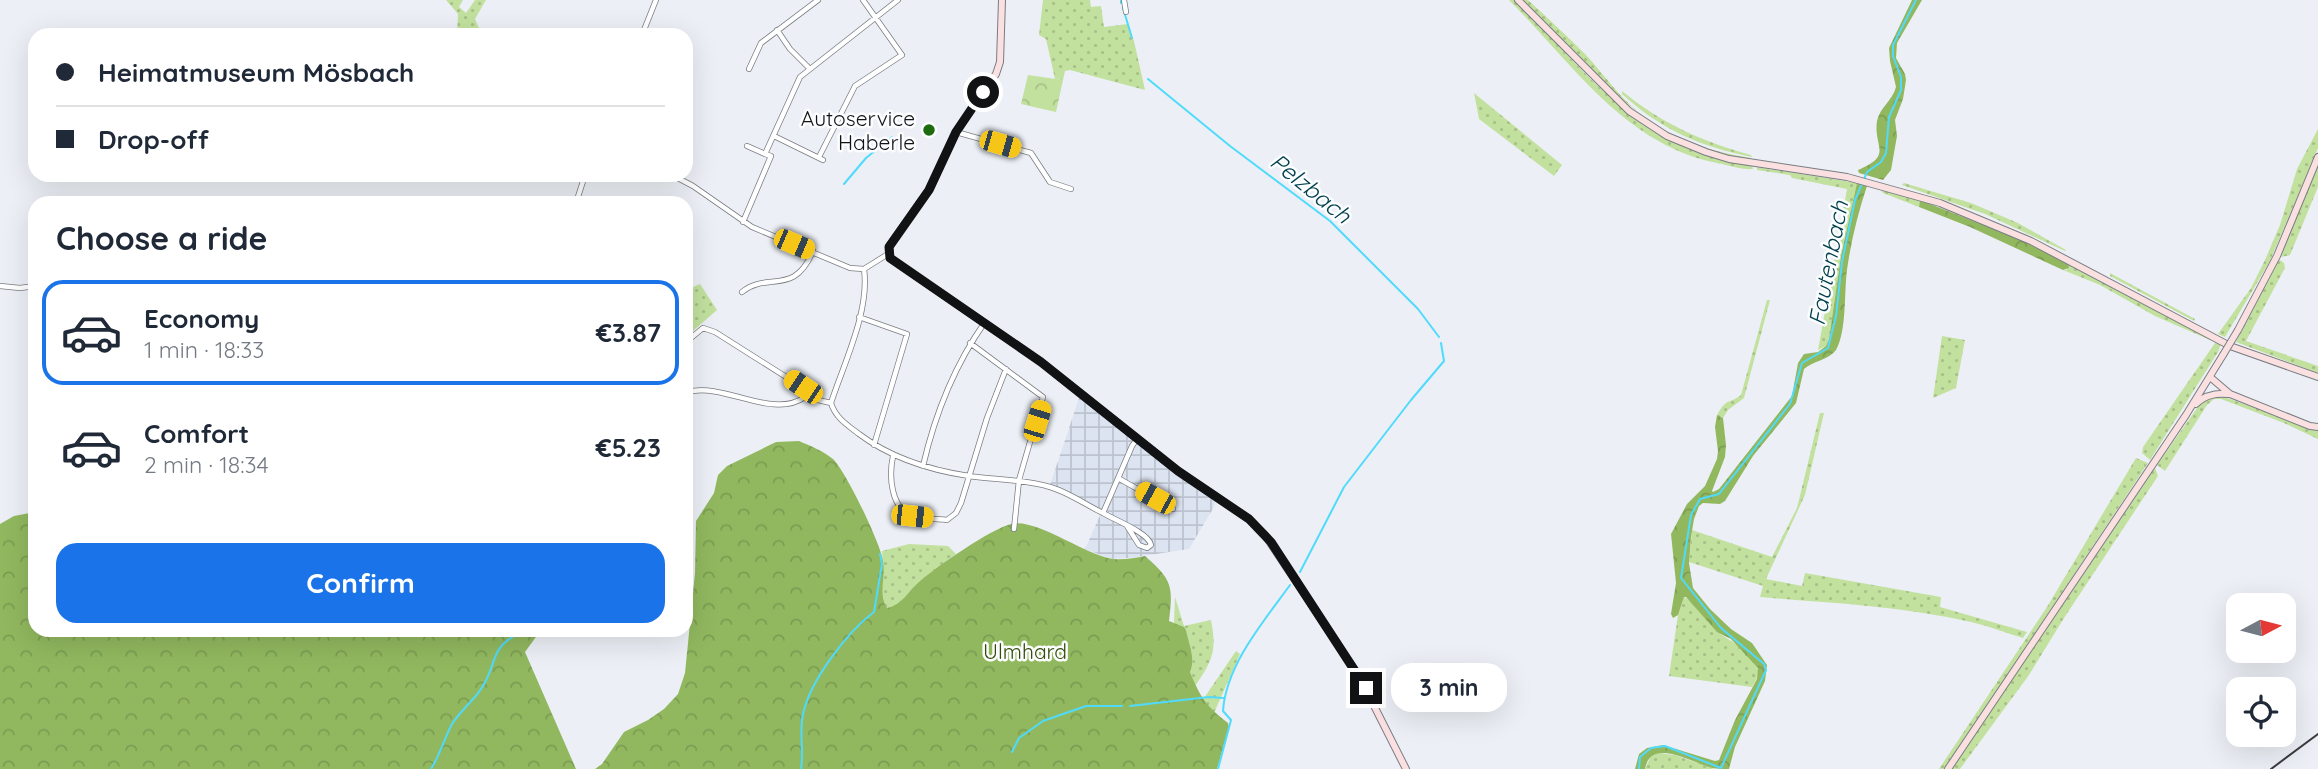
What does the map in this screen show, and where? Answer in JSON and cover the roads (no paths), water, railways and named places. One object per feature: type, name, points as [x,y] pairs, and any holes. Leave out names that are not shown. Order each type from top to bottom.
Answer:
[{"type":"main road","points":[[1002,0],[1000,62],[996,74],[956,132],[929,190],[889,247],[888,254],[893,261],[1041,362],[1189,480],[1249,519],[1271,542],[1307,601],[1359,676],[1406,769]]},
{"type":"main road","points":[[1518,0],[1629,111],[1667,136],[1729,159],[1858,180],[1940,203],[2013,233],[2230,346],[2318,377]]},
{"type":"main road","points":[[1948,769],[2208,380],[2277,256],[2318,158]]},
{"type":"main road","points":[[2208,380],[2216,393]]},
{"type":"main road","points":[[2208,380],[2230,394],[2318,427]]},
{"type":"main road","points":[[2186,415],[2199,401],[2216,393],[2230,394]]},
{"type":"street","points":[[645,28],[656,0]]},
{"type":"street","points":[[749,69],[761,43],[818,0]]},
{"type":"street","points":[[774,136],[821,159],[855,86],[902,55],[863,0]]},
{"type":"street","points":[[765,154],[800,77],[898,0]]},
{"type":"street","points":[[1124,0],[1126,12]]},
{"type":"street","points":[[777,30],[790,49],[809,68]]},
{"type":"street","points":[[956,132],[1031,153],[1050,182],[1071,189]]},
{"type":"street","points":[[743,222],[771,156],[747,146]]},
{"type":"street","points":[[685,182],[743,222],[850,268],[864,269],[888,254]]},
{"type":"street","points":[[743,292],[756,284],[794,278],[804,269],[813,251]]},
{"type":"street","points":[[864,269],[866,284],[859,317],[831,402],[834,413],[874,445],[893,456],[969,476],[1052,487],[1147,536],[1151,545],[1147,548],[1139,545],[1127,526]]},
{"type":"street","points":[[0,286],[28,287]]},
{"type":"street","points":[[859,317],[906,334],[874,445]]},
{"type":"street","points":[[923,466],[935,417],[970,343],[985,322]]},
{"type":"street","points":[[693,336],[703,328],[715,332],[803,387],[805,397]]},
{"type":"street","points":[[970,343],[1043,397],[1019,481],[1014,529]]},
{"type":"street","points":[[893,456],[890,474],[893,489],[905,512],[912,516],[947,520],[956,513],[961,503],[987,418],[1006,369]]},
{"type":"street","points":[[693,390],[701,388],[768,403],[797,403],[805,397],[831,402]]},
{"type":"street","points":[[1103,513],[1137,439]]},
{"type":"street","points":[[1118,478],[1173,509]]},
{"type":"waterway","name":"Fautenbach","points":[[1639,769],[1640,757],[1651,748],[1665,746],[1721,768],[1766,670],[1764,664],[1721,628],[1681,578],[1691,515],[1700,499],[1719,494],[1790,404],[1802,363],[1828,348],[1836,316],[1842,262],[1855,200],[1867,172],[1881,162],[1886,153],[1889,117],[1901,90],[1901,77],[1893,56],[1893,45],[1916,0]]},
{"type":"waterway","points":[[1123,8],[1132,38]]},
{"type":"waterway","name":"Pelzbach","points":[[1148,79],[1230,146],[1330,221],[1418,309],[1439,337]]},
{"type":"waterway","points":[[844,184],[866,158],[892,137]]},
{"type":"waterway","name":"Pelzbach","points":[[1300,572],[1344,487],[1444,361],[1441,343]]},
{"type":"waterway","points":[[801,769],[802,721],[807,701],[831,658],[852,632],[874,612],[882,564],[880,554]]},
{"type":"waterway","name":"Pelzbach","points":[[1218,769],[1231,720],[1223,711],[1231,677],[1248,644],[1290,585]]},
{"type":"waterway","points":[[431,769],[452,724],[481,689],[499,649],[512,637]]},
{"type":"waterway","name":"Pelzbach","points":[[1130,706],[1209,697],[1223,698]]},
{"type":"waterway","name":"Pelzbach","points":[[1012,752],[1019,738],[1043,721],[1086,706],[1122,706]]},
{"type":"railway","points":[[2271,769],[2318,734]]},
{"type":"place","name":"Autoservice Haberle","points":[[929,130]]},
{"type":"park label","name":"Ulmhard","points":[[1025,651]]}]
